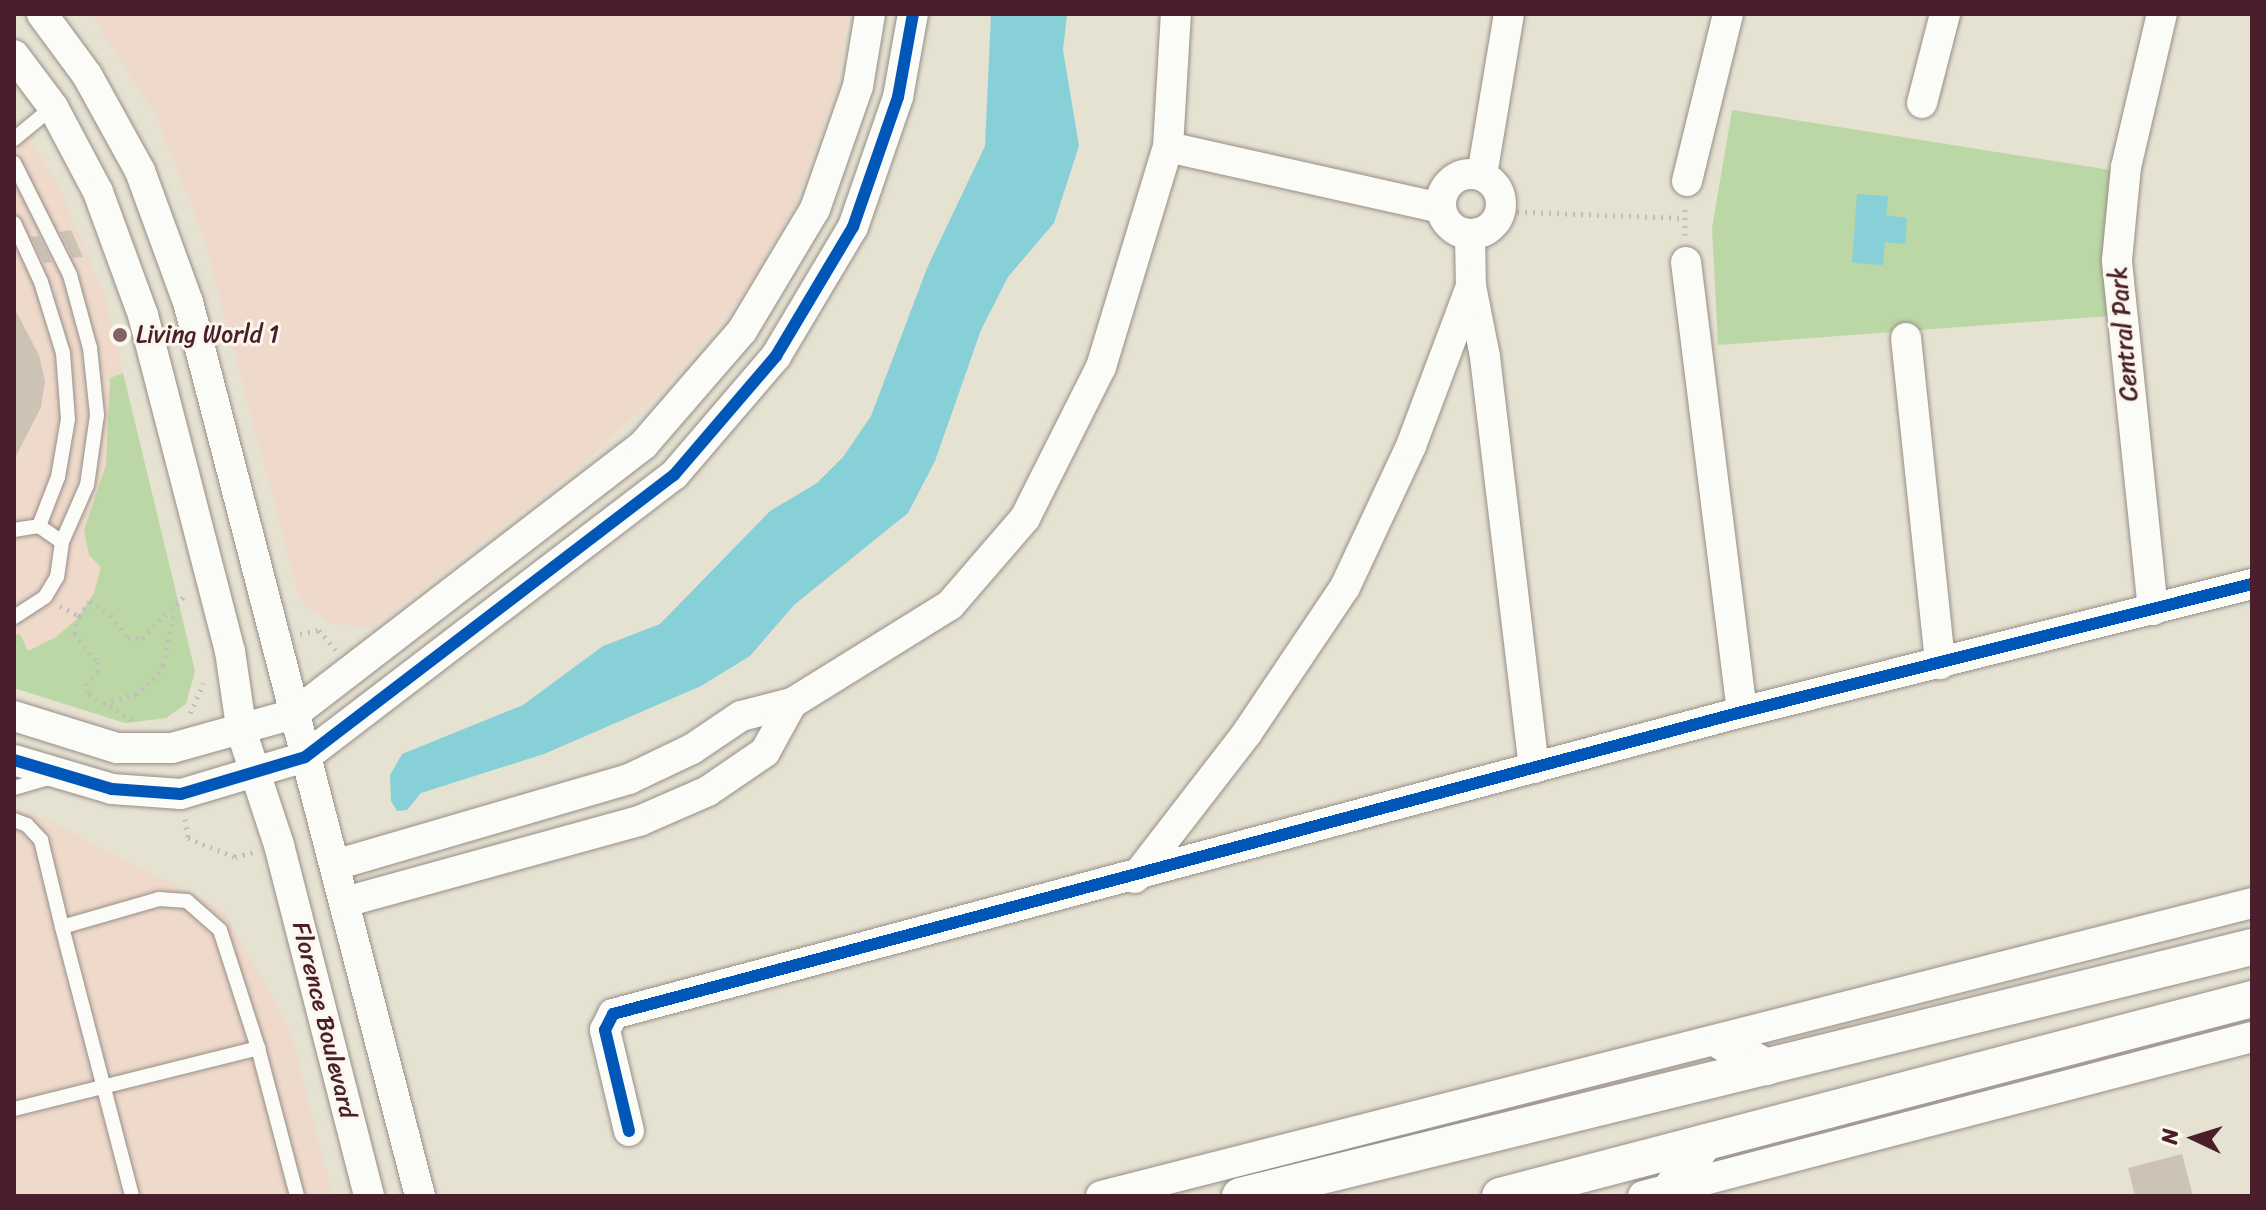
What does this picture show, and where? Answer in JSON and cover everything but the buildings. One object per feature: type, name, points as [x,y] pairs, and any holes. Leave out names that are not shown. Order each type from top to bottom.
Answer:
[{"type":"street","name":"Florence Boulevard","points":[[42,14],[87,75],[146,185],[188,302],[420,1196]]},
{"type":"street","points":[[14,716],[117,748],[172,748],[242,733],[294,714],[644,444],[742,331],[815,209],[858,86],[870,14]]},
{"type":"street","points":[[14,760],[112,789],[181,794],[253,777],[305,757],[674,475],[776,356],[853,227],[898,97],[913,14]]},
{"type":"street","points":[[335,865],[629,779],[692,749],[741,716],[792,703],[950,605],[1025,518],[1101,367],[1168,147],[1176,14]]},
{"type":"street","points":[[1482,175],[1509,14]]},
{"type":"street","points":[[1687,181],[1728,14]]},
{"type":"street","points":[[1922,103],[1945,14]]},
{"type":"street","name":"Central Park","points":[[2153,610],[2117,272],[2126,167],[2162,14]]},
{"type":"street","name":"Florence Boulevard","points":[[14,55],[53,107],[98,192],[143,315],[230,651],[242,733],[253,777],[279,845],[369,1196]]},
{"type":"street","points":[[1168,147],[1440,208]]},
{"type":"street","points":[[1461,174],[1482,175],[1498,189],[1501,211],[1490,229],[1470,236],[1449,227],[1440,208],[1444,187],[1461,174]]},
{"type":"street","points":[[1470,236],[1471,286],[1485,357],[1534,768]]},
{"type":"street","points":[[1686,262],[1742,712]]},
{"type":"street","points":[[1135,878],[1247,733],[1345,587],[1411,446],[1471,286]]},
{"type":"street","points":[[1906,338],[1940,664]]},
{"type":"street","points":[[629,1131],[605,1030],[613,1014],[871,942],[1135,878],[1742,712],[2252,584]]},
{"type":"street","points":[[345,902],[639,821],[708,791],[765,752],[792,703]]},
{"type":"street","points":[[1101,1196],[1722,1042],[2252,903]]},
{"type":"street","points":[[1240,1196],[2252,947]]},
{"type":"street","points":[[1500,1196],[2252,999]]},
{"type":"street","points":[[1656,1193],[2252,1037]]},
{"type":"street","points":[[1722,1042],[1766,1067]]},
{"type":"street","points":[[1656,1193],[1705,1142]]},
{"type":"lane","points":[[14,139],[53,107]]},
{"type":"lane","points":[[14,163],[70,275],[90,348],[97,415],[87,485],[62,542],[63,562],[45,597],[14,617]]},
{"type":"lane","points":[[14,223],[41,282],[63,353],[68,419],[58,477],[39,526]]},
{"type":"lane","points":[[14,530],[39,526],[62,542]]},
{"type":"lane","points":[[14,788],[27,789],[59,774]]},
{"type":"lane","points":[[14,820],[27,825],[41,840],[132,1196]]},
{"type":"lane","points":[[62,927],[159,899],[187,901],[220,930],[258,1048],[297,1196]]},
{"type":"lane","points":[[14,1109],[258,1048]]},
{"type":"path","points":[[1686,262],[1684,218],[1687,181]]},
{"type":"path","points":[[1501,211],[1684,218]]},
{"type":"path","points":[[142,727],[89,694],[86,683],[98,672],[97,662],[74,634],[79,616],[90,601],[133,639],[142,638],[174,612],[188,594],[191,607]]},
{"type":"path","points":[[45,597],[79,616]]},
{"type":"path","points":[[104,704],[135,694],[153,680],[163,665],[174,612]]},
{"type":"path","points":[[276,639],[319,630],[353,669]]},
{"type":"path","points":[[172,748],[169,724],[190,713],[205,689],[202,660],[230,651]]},
{"type":"path","points":[[181,794],[188,838],[235,857],[279,845]]},
{"type":"shaded area","points":[[91,14],[849,14],[836,88],[794,207],[738,302],[668,384],[578,468],[372,627],[329,623],[300,600],[203,235],[156,116]]},
{"type":"shaded area","points":[[14,118],[57,182],[105,297],[195,671],[186,704],[166,719],[125,723],[14,688]]},
{"type":"shaded area","points":[[14,809],[46,819],[224,911],[289,1027],[333,1196],[14,1196]]},
{"type":"green space","points":[[1732,110],[2123,172],[2109,316],[1718,345],[1712,228]]},
{"type":"green space","points":[[123,373],[195,671],[186,704],[166,718],[125,723],[14,688],[14,635],[20,634],[28,651],[56,637],[76,620],[94,593],[101,567],[89,555],[84,530],[106,465],[110,378]]},
{"type":"water","points":[[991,14],[1067,14],[1063,50],[1079,146],[1054,223],[1008,277],[981,330],[935,461],[908,513],[794,605],[750,656],[701,686],[544,754],[421,793],[407,810],[397,811],[391,801],[390,775],[402,754],[523,705],[603,646],[660,624],[770,511],[817,483],[843,457],[871,416],[927,268],[985,146]]},
{"type":"water","points":[[1857,194],[1888,196],[1886,215],[1907,218],[1905,244],[1885,242],[1883,265],[1852,263]]},
{"type":"cycle path","points":[[14,760],[112,789],[181,794],[305,757],[674,475],[776,356],[853,227],[898,97],[913,14]]},
{"type":"cycle path","points":[[629,1131],[605,1030],[613,1014],[1742,712],[2252,584]]},
{"type":"place","name":"Living World 1","points":[[120,335]]}]
